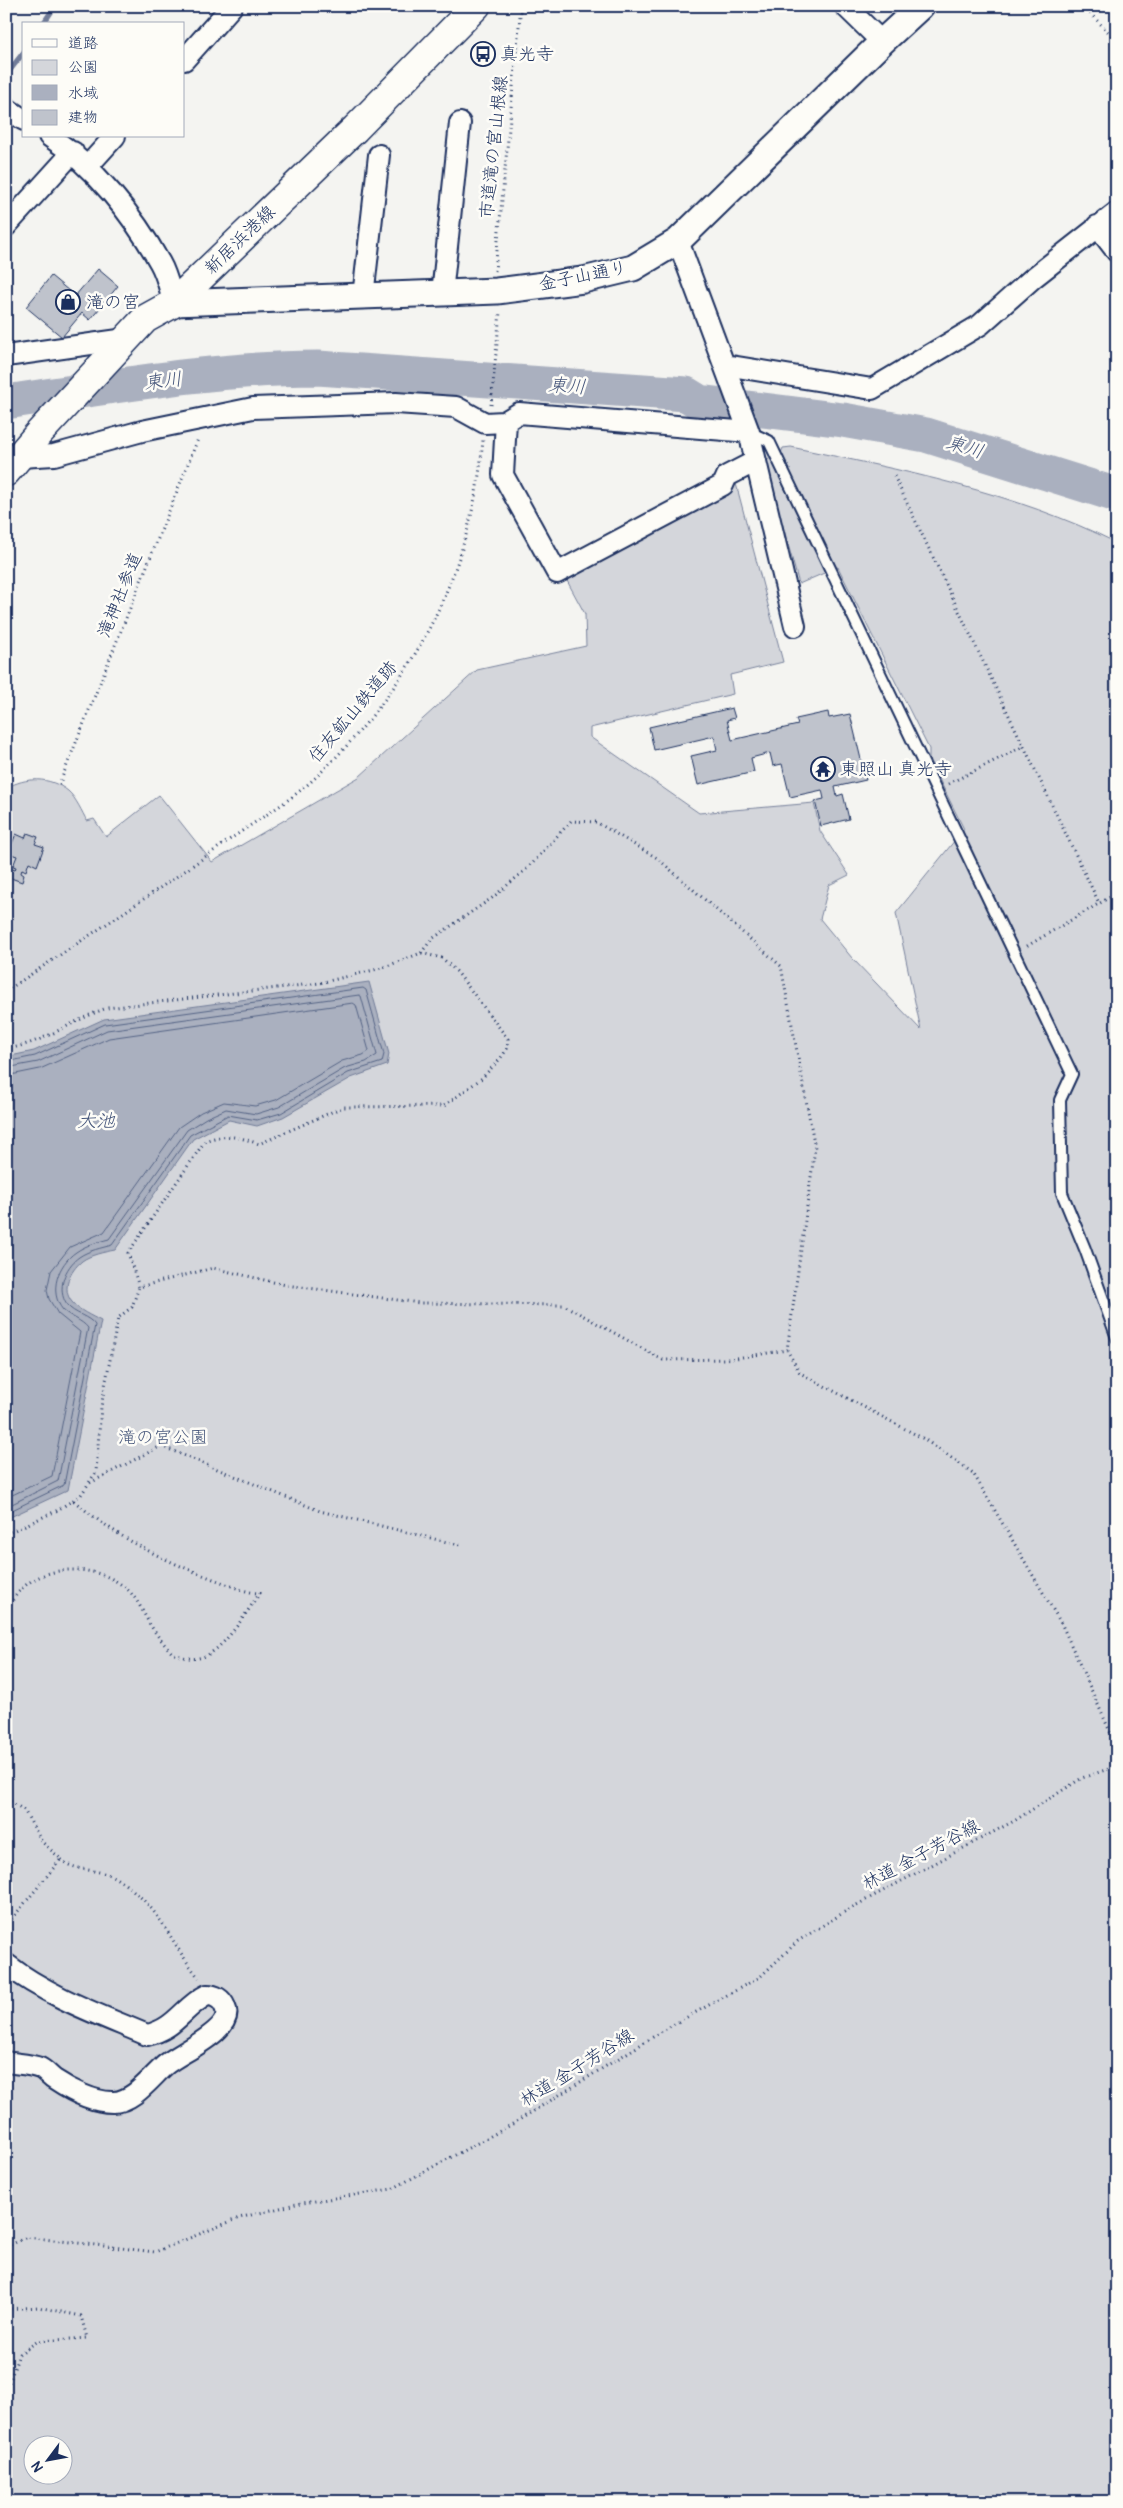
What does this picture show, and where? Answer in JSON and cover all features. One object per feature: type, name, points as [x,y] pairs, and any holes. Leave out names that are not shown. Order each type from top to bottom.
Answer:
[{"type":"main road","name":"新居浜港線","points":[[10,468],[39,433],[145,319],[174,303],[355,129],[476,6]]},
{"type":"street","points":[[185,59],[232,6]]},
{"type":"street","points":[[845,6],[882,42]]},
{"type":"street","name":"金子山通り","points":[[174,303],[497,291],[582,280],[633,268],[678,241],[921,6]]},
{"type":"street","points":[[6,108],[22,119]]},
{"type":"street","points":[[442,294],[460,123]]},
{"type":"street","points":[[52,138],[73,152],[118,200],[161,264],[174,303]]},
{"type":"street","points":[[87,167],[113,138]]},
{"type":"street","points":[[6,226],[73,152]]},
{"type":"street","points":[[363,297],[379,155]]},
{"type":"street","points":[[726,369],[872,389],[980,325],[1097,226],[1117,212]]},
{"type":"street","points":[[1097,226],[1117,252]]},
{"type":"street","points":[[678,241],[748,430],[795,626]]},
{"type":"street","points":[[6,356],[118,347]]},
{"type":"street","points":[[10,468],[207,416],[253,408],[396,403],[456,407],[506,421],[520,413],[748,430]]},
{"type":"street","points":[[506,421],[503,474],[557,573],[723,485],[727,476],[756,462]]},
{"type":"street","points":[[6,1964],[42,1987],[148,2035],[156,2033],[179,2020],[203,1997],[210,1995],[223,2002],[227,2018],[219,2028],[169,2061],[132,2096],[114,2103],[97,2100],[55,2080],[41,2068],[6,2062]]},
{"type":"lane","points":[[748,430],[769,441],[1072,1074],[1060,1100],[1062,1193],[1086,1249],[1117,1338]]},
{"type":"path","name":"市道滝の宮山根線","points":[[497,291],[495,275],[521,6]]},
{"type":"path","points":[[1083,6],[1117,41]]},
{"type":"path","name":"住友鉱山鉄道跡","points":[[6,991],[314,779],[351,741],[402,677],[422,644],[463,550],[480,480],[497,333]]},
{"type":"path","name":"滝神社参道","points":[[59,785],[207,416]]},
{"type":"path","points":[[894,476],[1099,903]]},
{"type":"path","points":[[936,789],[1024,746]]},
{"type":"path","points":[[6,1049],[24,1046],[86,1015],[107,1008],[320,983],[382,968],[421,953],[432,938],[492,898],[529,867],[571,821],[596,822],[657,858],[781,966],[815,1148],[787,1350],[800,1373],[924,1439],[973,1474],[1062,1625],[1117,1746]]},
{"type":"path","points":[[1014,953],[1117,893]]},
{"type":"path","points":[[6,1534],[56,1512],[80,1495],[96,1472],[101,1407],[118,1318],[132,1307],[139,1288],[128,1253],[205,1141],[223,1136],[237,1136],[259,1144],[343,1107],[444,1106],[482,1078],[500,1059],[507,1049],[508,1039],[442,958],[421,953]]},
{"type":"path","points":[[139,1288],[213,1268],[286,1285],[420,1303],[564,1305],[663,1360],[730,1359],[787,1350]]},
{"type":"path","points":[[88,1484],[161,1446],[320,1511],[463,1546]]},
{"type":"path","points":[[6,1624],[14,1597],[36,1579],[55,1571],[93,1572],[111,1578],[129,1590],[151,1627],[172,1653],[198,1658],[210,1654],[219,1646],[260,1593],[245,1590],[169,1562],[118,1534],[73,1500]]},
{"type":"path","name":"林道 金子芳谷線","points":[[6,2247],[27,2237],[155,2252],[239,2218],[296,2204],[392,2189],[511,2125],[669,2028],[760,1976],[798,1941],[851,1908],[1014,1821],[1082,1778],[1117,1766]]},
{"type":"path","points":[[6,1799],[24,1810],[42,1842],[70,1865],[110,1874],[133,1889],[150,1904],[192,1969],[208,1988],[210,1995]]},
{"type":"path","points":[[6,1926],[61,1858]]},
{"type":"path","points":[[6,2309],[38,2307],[80,2316],[87,2338],[38,2341],[19,2354],[6,2392]]},
{"type":"green space","name":"滝の宮公園","points":[[791,447],[957,484],[1038,510],[1078,525],[1117,543],[1117,2502],[6,2502],[6,788],[29,780],[45,781],[61,786],[74,797],[87,821],[94,819],[106,837],[159,795],[212,862],[359,777],[477,670],[586,646],[585,614],[565,577],[734,476],[783,662],[730,675],[733,694],[590,728],[590,737],[699,813],[814,803],[820,831],[849,875],[829,885],[820,919],[852,958],[921,1030],[896,913],[964,829],[929,759],[929,749],[838,567],[799,584],[765,461],[781,453],[783,448]]},
{"type":"water","name":"大池","points":[[369,982],[389,1054],[387,1065],[351,1078],[283,1117],[257,1126],[229,1120],[193,1139],[115,1250],[89,1257],[82,1261],[74,1270],[68,1280],[67,1292],[69,1297],[78,1308],[101,1321],[68,1490],[6,1519],[6,1057],[34,1051],[104,1019]]},
{"type":"building","name":"滝の宮","points":[[98,269],[118,286],[90,320],[82,313],[62,337],[26,307],[51,276],[75,296]]},
{"type":"building","name":"東照山 真光寺","points":[[732,708],[735,718],[727,720],[732,740],[798,725],[796,719],[828,712],[829,718],[850,714],[866,780],[835,787],[837,796],[843,794],[849,819],[821,826],[815,801],[824,799],[822,790],[790,797],[782,764],[773,766],[770,753],[751,758],[754,772],[698,785],[691,756],[717,750],[714,736],[654,750],[649,727]]},
{"type":"building","points":[[27,833],[38,837],[35,844],[44,847],[37,866],[29,862],[26,871],[22,869],[21,873],[24,875],[22,882],[8,877],[12,869],[15,870],[16,867],[13,866],[17,856],[8,853],[16,834],[25,838]]},
{"type":"waterway","points":[[44,22],[55,6]]},
{"type":"waterway","points":[[6,75],[22,55]]},
{"type":"waterway","name":"東川","points":[[6,402],[201,375],[240,371],[318,368],[686,394],[699,402],[843,420],[926,435],[1117,495]]},
{"type":"place","name":"真光寺","points":[[483,54]]},
{"type":"place","name":"滝の宮","points":[[68,302]]},
{"type":"place","name":"東照山 真光寺","points":[[823,769]]}]
